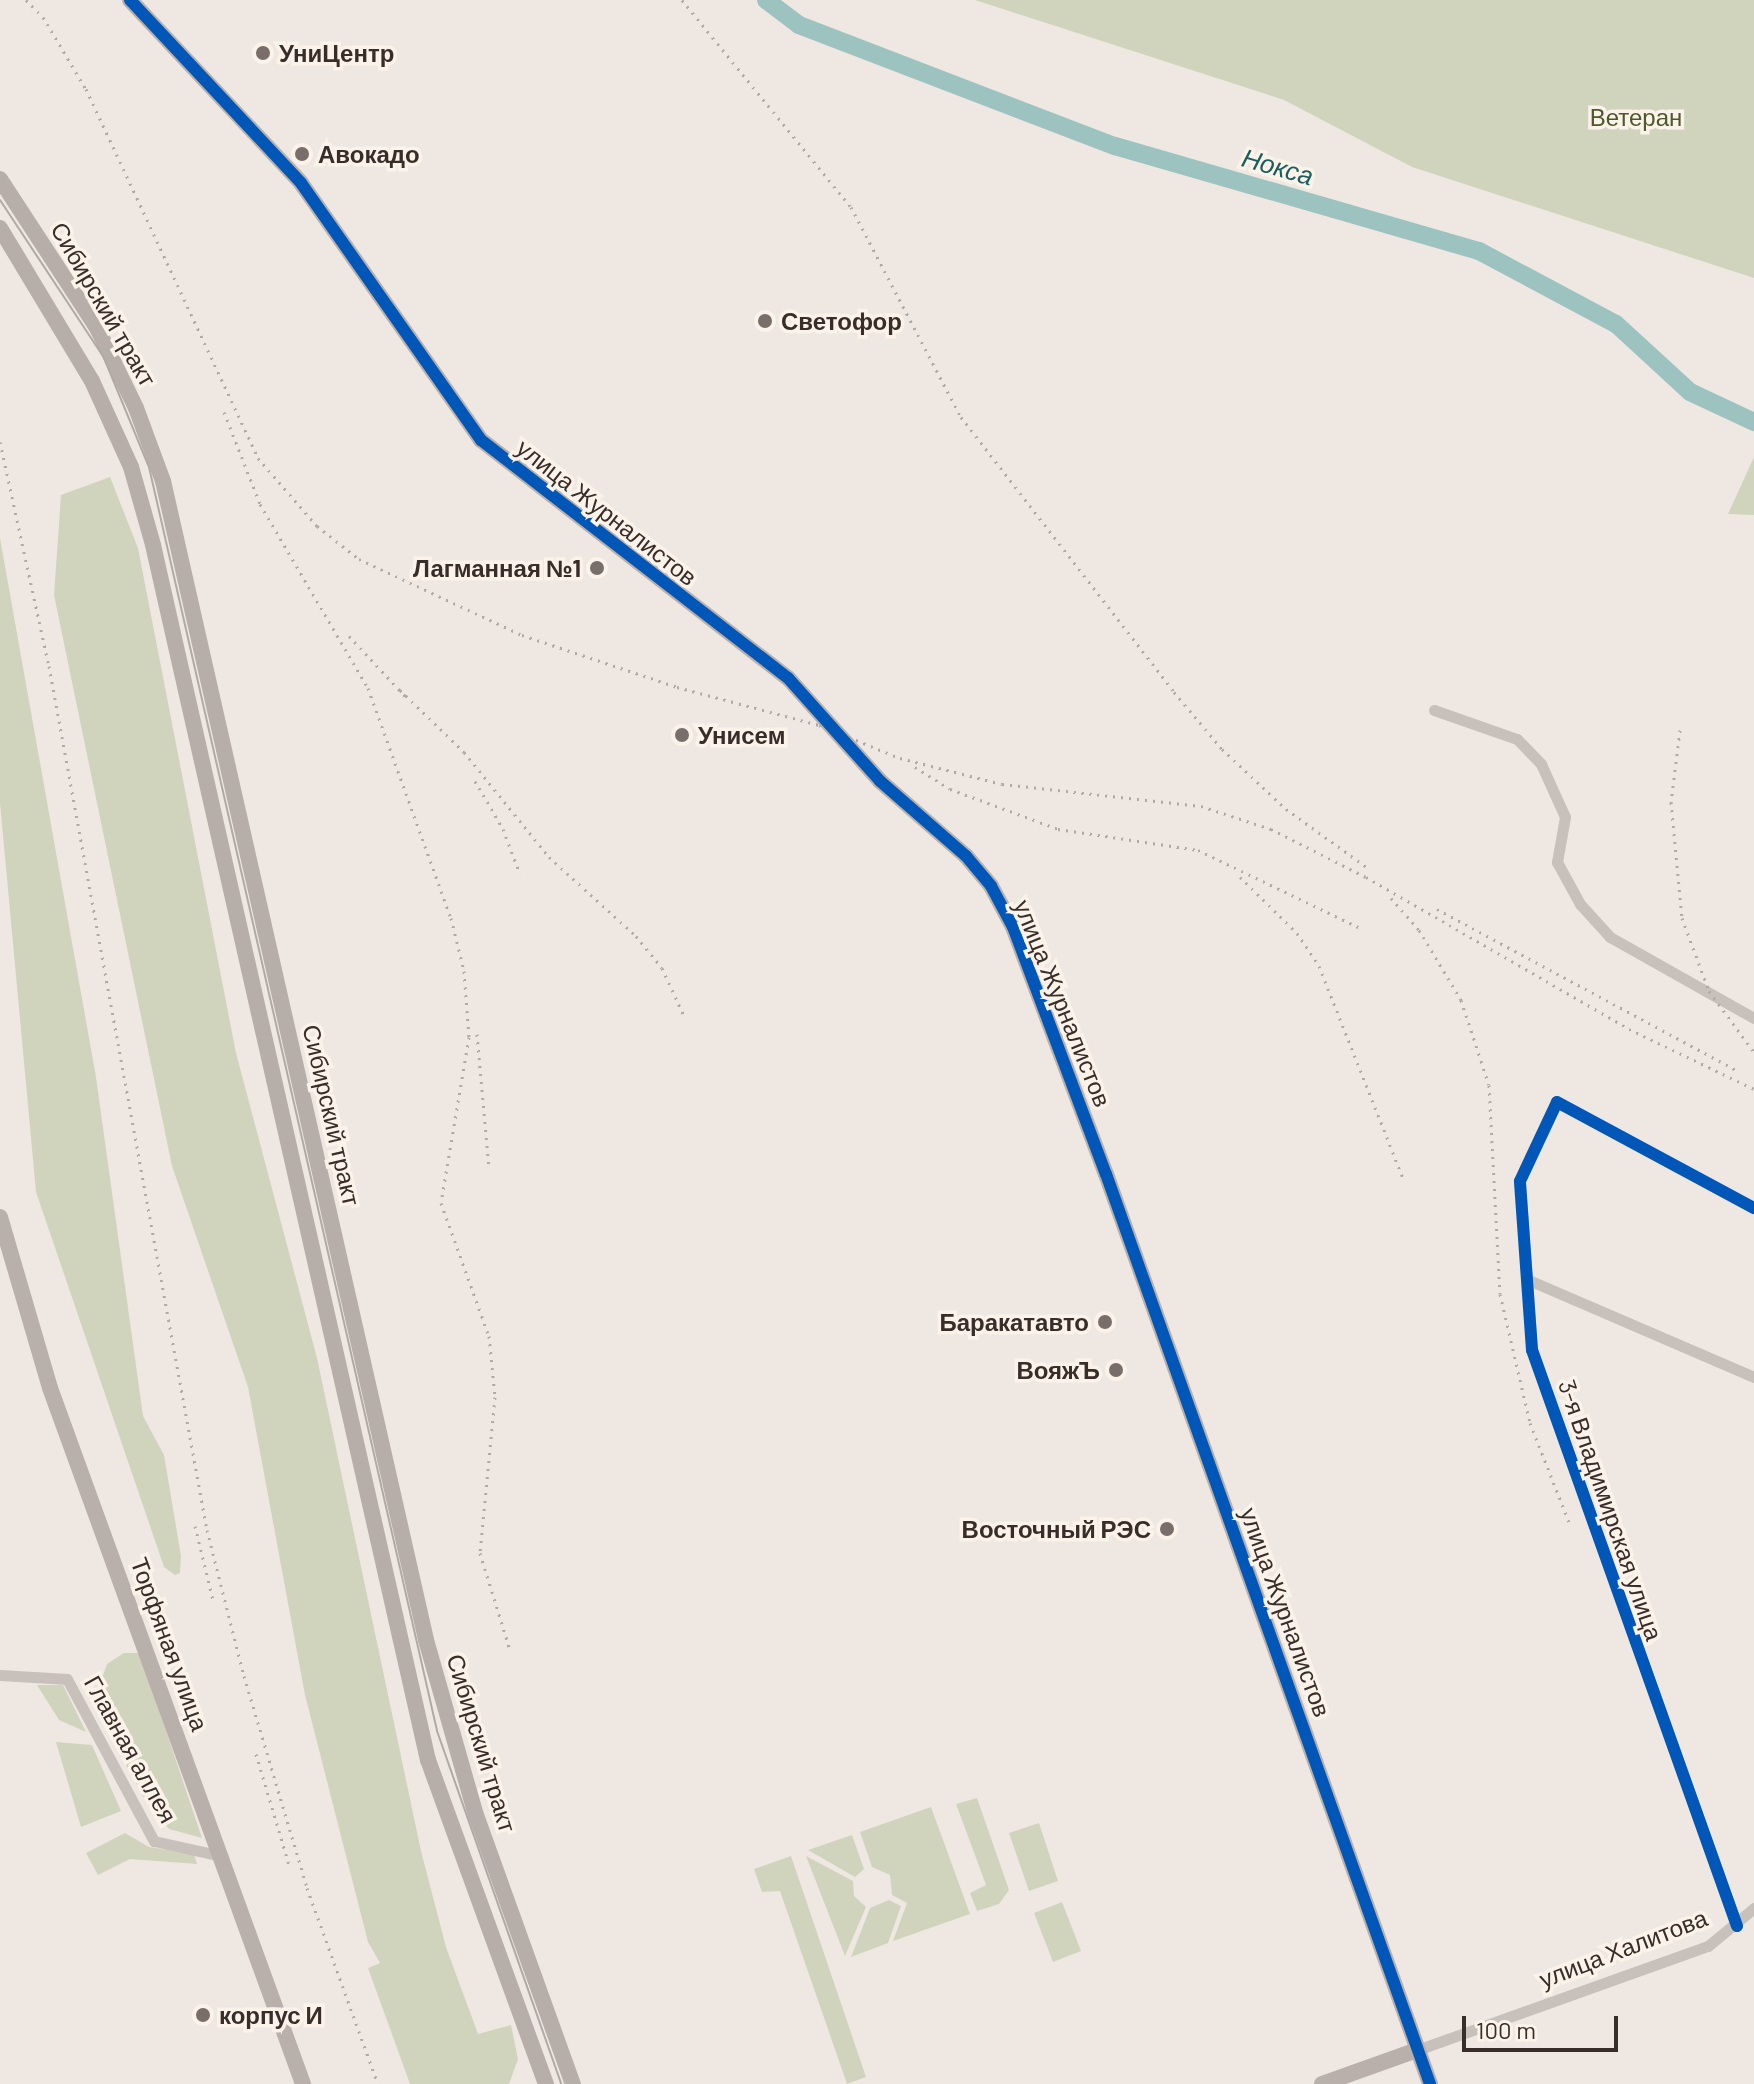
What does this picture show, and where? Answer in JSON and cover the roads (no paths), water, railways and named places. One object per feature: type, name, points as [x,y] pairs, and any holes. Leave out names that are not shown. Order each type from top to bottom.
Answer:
[{"type":"main road","name":"Сибирский тракт","points":[[0,179],[97,328],[136,408],[163,481],[426,1640],[476,1815],[573,2084]]},
{"type":"main road","name":"Сибирский тракт","points":[[0,228],[92,381],[131,467],[153,545],[422,1738],[546,2084]]},
{"type":"street","name":"улица Журналистов","points":[[130,0],[301,183],[481,440],[788,678],[880,781],[966,856],[991,886],[1018,939],[1106,1174],[1430,2084]]},
{"type":"street","points":[[1434,710],[1517,739],[1541,764],[1565,817],[1557,862],[1580,904],[1610,937],[1754,1018]]},
{"type":"street","name":"3-я Владимирская улица","points":[[1737,1926],[1532,1350],[1531,1281],[1520,1181],[1557,1102],[1754,1208]]},
{"type":"street","name":"Торфяная улица","points":[[0,1217],[50,1388],[303,2084]]},
{"type":"street","points":[[1531,1281],[1754,1377]]},
{"type":"street","name":"Главная аллея","points":[[0,1675],[67,1679],[154,1841],[222,1856]]},
{"type":"street","name":"улица Халитова","points":[[1322,2084],[1708,1946],[1737,1926],[1754,1908]]},
{"type":"waterway","name":"Нокса","points":[[766,0],[799,25],[1115,146],[1479,251],[1616,324],[1690,392],[1754,422]]},
{"type":"tram line","points":[[0,200],[104,358],[149,467],[437,1731],[561,2084]]},
{"type":"railway","points":[[26,0],[43,17],[86,89],[258,458],[317,526],[359,559],[522,635],[677,687],[819,725],[900,758],[1002,784],[1201,806],[1271,829],[1366,877],[1629,1029],[1754,1089]]},
{"type":"railway","points":[[682,0],[851,207],[961,417],[1174,692],[1222,749],[1286,809],[1368,868]]},
{"type":"railway","points":[[224,412],[260,504],[368,688],[451,918],[464,971],[469,1037],[441,1203],[489,1336],[495,1397],[480,1553],[510,1650]]},
{"type":"railway","points":[[0,442],[49,666],[207,1530],[244,1676],[307,1888],[378,2084]]},
{"type":"railway","points":[[349,636],[406,697]]},
{"type":"railway","points":[[400,690],[464,752],[549,857],[636,936],[662,968],[685,1018]]},
{"type":"railway","points":[[1680,730],[1671,802],[1682,918],[1709,991],[1754,1052]]},
{"type":"railway","points":[[915,767],[950,789],[1058,829],[1198,850],[1358,927]]},
{"type":"railway","points":[[475,781],[503,829],[520,874]]},
{"type":"railway","points":[[1240,877],[1297,933],[1319,966],[1404,1181]]},
{"type":"railway","points":[[1391,898],[1419,930],[1461,1000],[1489,1085],[1500,1294],[1530,1423],[1569,1522]]},
{"type":"railway","points":[[1437,909],[1736,1070]]},
{"type":"railway","points":[[477,1034],[489,1169]]},
{"type":"railway","points":[[195,1526],[214,1604]]},
{"type":"railway","points":[[256,1754],[289,1865]]},
{"type":"place","name":"УниЦентр","points":[[263,53]]},
{"type":"place","name":"Авокадо","points":[[302,154]]},
{"type":"place","name":"Светофор","points":[[765,321]]},
{"type":"place","name":"Лагманная №1","points":[[597,568]]},
{"type":"place","name":"Унисем","points":[[682,735]]},
{"type":"place","name":"Баракатавто","points":[[1105,1322]]},
{"type":"place","name":"ВояжЪ","points":[[1116,1370]]},
{"type":"place","name":"Восточный РЭС","points":[[1167,1529]]},
{"type":"place","name":"корпус И","points":[[203,2015]]},
{"type":"park label","name":"Ветеран","points":[[1636,117]]}]
